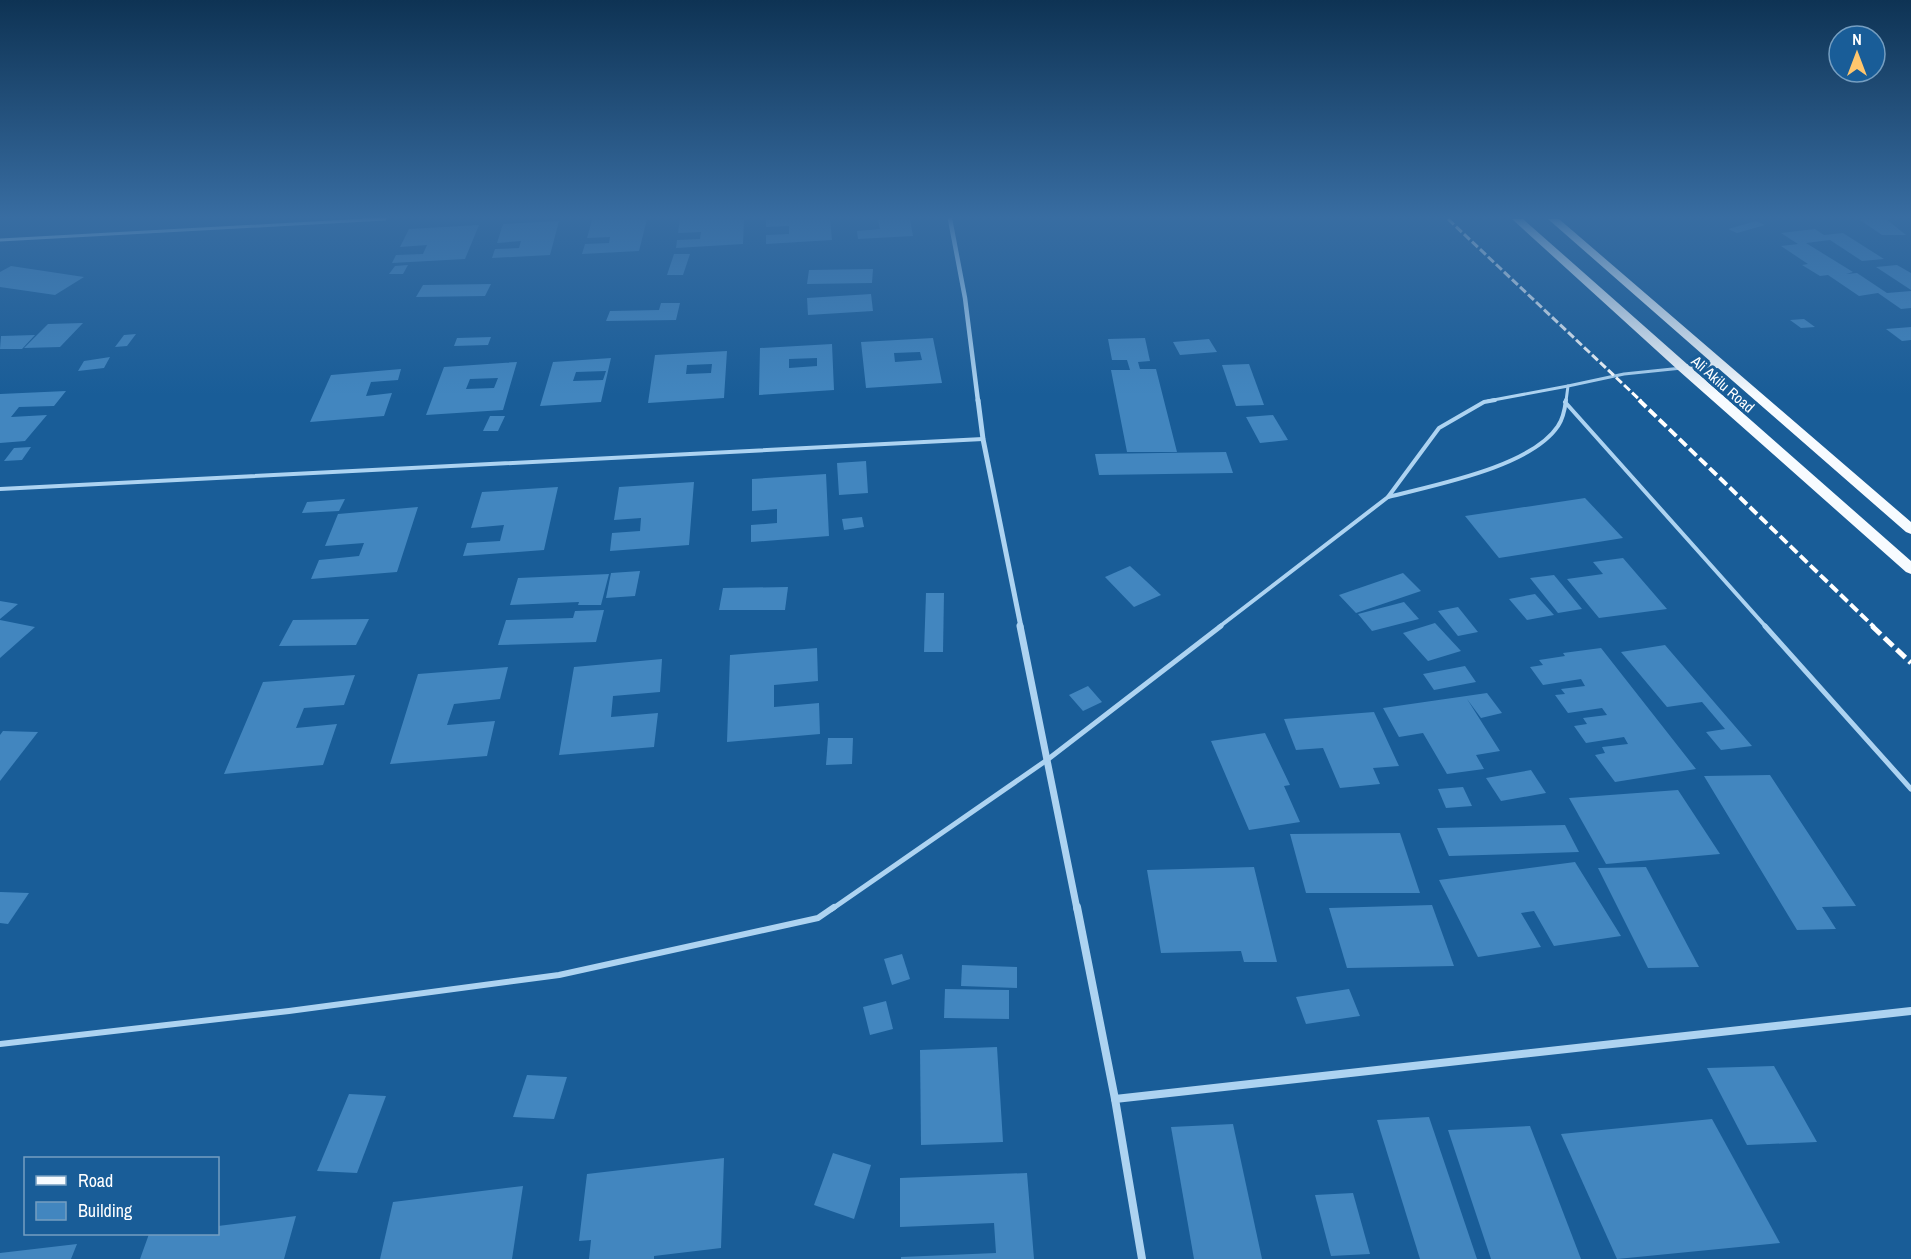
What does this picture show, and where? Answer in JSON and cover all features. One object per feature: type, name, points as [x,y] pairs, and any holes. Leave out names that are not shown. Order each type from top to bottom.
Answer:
[{"type":"main road","name":"Ali Akilu Road","points":[[1582,278],[1911,569]]},
{"type":"main road","name":"Ali Akilu Road","points":[[1620,278],[1911,529]]},
{"type":"main road","points":[[1682,368],[1719,364]]},
{"type":"street","points":[[961,278],[983,439],[1115,1099],[1142,1259]]},
{"type":"street","points":[[1115,1099],[1911,1011]]},
{"type":"lane","points":[[0,1044],[290,1011],[559,975],[819,918],[1047,760],[1388,497],[1439,428],[1484,402],[1624,374],[1682,368]]},
{"type":"lane","points":[[1388,497],[1482,472],[1535,448],[1558,427],[1568,386]]},
{"type":"lane","points":[[1565,402],[1911,789]]},
{"type":"lane","points":[[0,489],[983,439]]},
{"type":"building","points":[[0,278],[83,278],[55,295],[0,287]]},
{"type":"building","points":[[808,278],[872,278],[872,283],[807,284]]},
{"type":"building","points":[[1832,278],[1864,278],[1887,293],[1911,291],[1911,308],[1901,309],[1878,293],[1859,296]]},
{"type":"building","points":[[1892,278],[1911,278],[1911,290]]},
{"type":"building","points":[[491,284],[485,296],[416,297],[423,285]]},
{"type":"building","points":[[871,294],[873,311],[808,315],[807,298]]},
{"type":"building","points":[[661,303],[680,303],[676,320],[606,321],[610,311],[659,310]]},
{"type":"building","points":[[1804,319],[1815,327],[1801,328],[1790,320]]},
{"type":"building","points":[[83,323],[60,347],[24,348],[48,324]]},
{"type":"building","points":[[1911,327],[1911,340],[1902,341],[1886,329]]},
{"type":"building","points":[[136,334],[127,346],[115,347],[124,335]]},
{"type":"building","points":[[35,335],[22,349],[0,349],[1,336]]},
{"type":"building","points":[[491,337],[488,345],[454,346],[457,338]]},
{"type":"building","points":[[933,338],[942,383],[866,388],[861,342]],"holes":[[[920,352],[922,360],[895,362],[894,353]]]},
{"type":"building","points":[[1145,338],[1150,361],[1138,362],[1140,369],[1156,369],[1177,452],[1127,452],[1111,370],[1130,370],[1127,360],[1112,360],[1108,339]]},
{"type":"building","points":[[1209,339],[1217,352],[1180,355],[1173,342]]},
{"type":"building","points":[[832,344],[834,390],[759,395],[760,348]],"holes":[[[817,358],[817,366],[789,368],[789,359]]]},
{"type":"building","points":[[727,351],[724,398],[648,403],[655,355]],"holes":[[[712,364],[711,373],[686,374],[687,365]]]},
{"type":"building","points":[[110,357],[104,368],[78,371],[84,361]]},
{"type":"building","points":[[611,358],[601,402],[540,406],[553,362]],"holes":[[[606,371],[603,380],[573,381],[576,372]]]},
{"type":"building","points":[[517,362],[503,410],[426,415],[444,367]],"holes":[[[498,378],[494,388],[466,389],[470,379]]]},
{"type":"building","points":[[1249,364],[1264,405],[1236,406],[1222,365]]},
{"type":"building","points":[[401,369],[398,380],[371,382],[366,396],[392,393],[384,416],[310,422],[331,375]]},
{"type":"building","points":[[66,391],[54,406],[19,407],[11,417],[47,415],[25,441],[0,443],[0,394]]},
{"type":"building","points":[[1273,415],[1288,440],[1260,443],[1246,417]]},
{"type":"building","points":[[490,416],[505,416],[498,431],[483,431]]},
{"type":"building","points":[[31,447],[22,460],[4,461],[14,448]]},
{"type":"building","points":[[1226,452],[1233,473],[1099,475],[1095,454]]},
{"type":"building","points":[[866,461],[868,493],[839,495],[837,463]]},
{"type":"building","points":[[826,474],[829,536],[751,542],[751,525],[777,523],[777,509],[752,511],[752,479]]},
{"type":"building","points":[[694,482],[689,545],[610,551],[612,533],[640,531],[641,518],[614,520],[619,487]]},
{"type":"building","points":[[558,487],[544,550],[463,556],[467,543],[500,541],[504,525],[471,528],[482,492]]},
{"type":"building","points":[[1585,498],[1623,538],[1499,558],[1465,516]]},
{"type":"building","points":[[345,499],[339,511],[302,513],[307,502]]},
{"type":"building","points":[[418,507],[397,572],[311,579],[319,560],[359,556],[364,543],[325,546],[338,514]]},
{"type":"building","points":[[862,517],[864,527],[844,530],[842,519]]},
{"type":"building","points":[[1623,558],[1667,609],[1599,618],[1567,579],[1603,574],[1593,562]]},
{"type":"building","points":[[1130,566],[1161,595],[1134,607],[1105,577]]},
{"type":"building","points":[[640,571],[635,596],[606,598],[611,573]]},
{"type":"building","points":[[1403,573],[1421,591],[1356,613],[1339,595]]},
{"type":"building","points":[[609,574],[601,605],[578,605],[579,602],[510,605],[518,578]]},
{"type":"building","points":[[1554,575],[1582,609],[1558,613],[1530,578]]},
{"type":"building","points":[[788,587],[785,610],[719,610],[723,588]]},
{"type":"building","points":[[926,593],[944,593],[943,652],[924,652]]},
{"type":"building","points":[[1535,594],[1554,615],[1527,620],[1509,599]]},
{"type":"building","points":[[0,601],[18,604],[0,619]]},
{"type":"building","points":[[1404,602],[1419,619],[1372,631],[1358,614]]},
{"type":"building","points":[[1458,607],[1478,632],[1458,636],[1438,611]]},
{"type":"building","points":[[604,610],[596,642],[498,645],[506,620],[573,618],[575,611]]},
{"type":"building","points":[[369,619],[356,645],[279,646],[293,620]]},
{"type":"building","points":[[0,620],[35,627],[0,658]]},
{"type":"building","points":[[1435,623],[1461,651],[1428,661],[1403,633]]},
{"type":"building","points":[[1665,645],[1752,746],[1721,750],[1706,732],[1725,729],[1702,702],[1667,707],[1621,652]]},
{"type":"building","points":[[817,648],[818,681],[774,685],[774,707],[819,703],[820,734],[727,742],[730,655]]},
{"type":"building","points":[[1601,648],[1696,769],[1615,782],[1595,755],[1605,753],[1602,747],[1628,744],[1624,737],[1586,743],[1574,726],[1587,724],[1583,718],[1607,715],[1602,708],[1568,713],[1555,695],[1565,694],[1561,689],[1585,686],[1581,679],[1543,685],[1530,667],[1543,665],[1539,660],[1565,656],[1563,653]]},
{"type":"building","points":[[662,659],[660,692],[613,696],[611,717],[658,713],[654,747],[559,755],[574,667]]},
{"type":"building","points":[[1465,666],[1476,682],[1434,690],[1423,674]]},
{"type":"building","points":[[508,667],[500,699],[454,704],[447,725],[495,721],[487,756],[390,764],[418,674]]},
{"type":"building","points":[[355,675],[344,705],[304,708],[296,728],[337,724],[323,765],[224,774],[263,682]]},
{"type":"building","points":[[1088,686],[1102,702],[1083,711],[1069,695]]},
{"type":"building","points":[[1487,693],[1502,713],[1481,718],[1467,699],[1500,751],[1476,755],[1484,769],[1447,774],[1423,733],[1399,737],[1383,708]]},
{"type":"building","points":[[1374,712],[1399,766],[1373,768],[1380,784],[1340,788],[1323,748],[1296,750],[1284,719]]},
{"type":"building","points":[[3,731],[38,732],[0,781],[0,735]]},
{"type":"building","points":[[1265,733],[1290,785],[1284,786],[1300,822],[1249,830],[1211,741]]},
{"type":"building","points":[[828,738],[853,738],[852,764],[826,765]]},
{"type":"building","points":[[1531,770],[1546,793],[1501,801],[1486,778]]},
{"type":"building","points":[[1770,775],[1856,906],[1822,907],[1836,929],[1797,930],[1704,776]]},
{"type":"building","points":[[1463,787],[1472,806],[1446,808],[1438,789]]},
{"type":"building","points":[[1678,790],[1720,854],[1606,864],[1569,798]]},
{"type":"building","points":[[1565,825],[1579,852],[1449,856],[1437,828]]},
{"type":"building","points":[[1400,833],[1420,893],[1306,893],[1290,834]]},
{"type":"building","points":[[1575,862],[1621,936],[1554,946],[1534,911],[1521,913],[1541,947],[1478,957],[1439,880]]},
{"type":"building","points":[[1254,867],[1277,962],[1244,962],[1241,951],[1161,953],[1147,870]]},
{"type":"building","points":[[1646,867],[1699,967],[1648,968],[1598,868]]},
{"type":"building","points":[[0,892],[29,893],[8,924],[0,923]]},
{"type":"building","points":[[1432,905],[1454,966],[1347,968],[1329,908]]},
{"type":"building","points":[[902,954],[910,979],[892,985],[884,959]]},
{"type":"building","points":[[962,965],[1017,967],[1017,988],[961,986]]},
{"type":"building","points":[[945,989],[1009,990],[1009,1019],[944,1018]]},
{"type":"building","points":[[1349,989],[1360,1016],[1306,1024],[1296,997]]},
{"type":"building","points":[[886,1001],[893,1029],[870,1035],[863,1007]]},
{"type":"building","points":[[997,1047],[1003,1142],[921,1145],[920,1050]]},
{"type":"building","points":[[1774,1066],[1817,1142],[1747,1145],[1707,1068]]},
{"type":"building","points":[[527,1075],[567,1077],[554,1119],[513,1117]]},
{"type":"building","points":[[349,1094],[386,1096],[357,1173],[317,1171]]},
{"type":"building","points":[[1429,1117],[1477,1259],[1420,1259],[1377,1120]]},
{"type":"building","points":[[1712,1119],[1780,1243],[1617,1259],[1561,1134]]},
{"type":"building","points":[[1233,1124],[1262,1259],[1194,1259],[1171,1127]]},
{"type":"building","points":[[1530,1126],[1581,1259],[1491,1259],[1448,1130]]},
{"type":"building","points":[[833,1153],[871,1165],[854,1219],[814,1205]]},
{"type":"building","points":[[724,1158],[721,1248],[654,1256],[654,1259],[589,1259],[591,1240],[579,1241],[587,1174]]},
{"type":"building","points":[[1027,1173],[1034,1259],[901,1259],[901,1257],[996,1253],[994,1223],[900,1227],[900,1178]]},
{"type":"building","points":[[523,1186],[512,1259],[380,1259],[393,1202]]},
{"type":"building","points":[[1353,1193],[1370,1254],[1331,1256],[1315,1195]]},
{"type":"building","points":[[296,1216],[284,1259],[140,1259],[149,1235],[219,1235],[219,1226]]},
{"type":"building","points":[[77,1244],[71,1259],[0,1259],[0,1253]]},
{"type":"railway","points":[[1510,278],[1641,401]]},
{"type":"railway","points":[[1639,400],[1874,627]]},
{"type":"railway","points":[[1872,626],[1911,663]]}]
